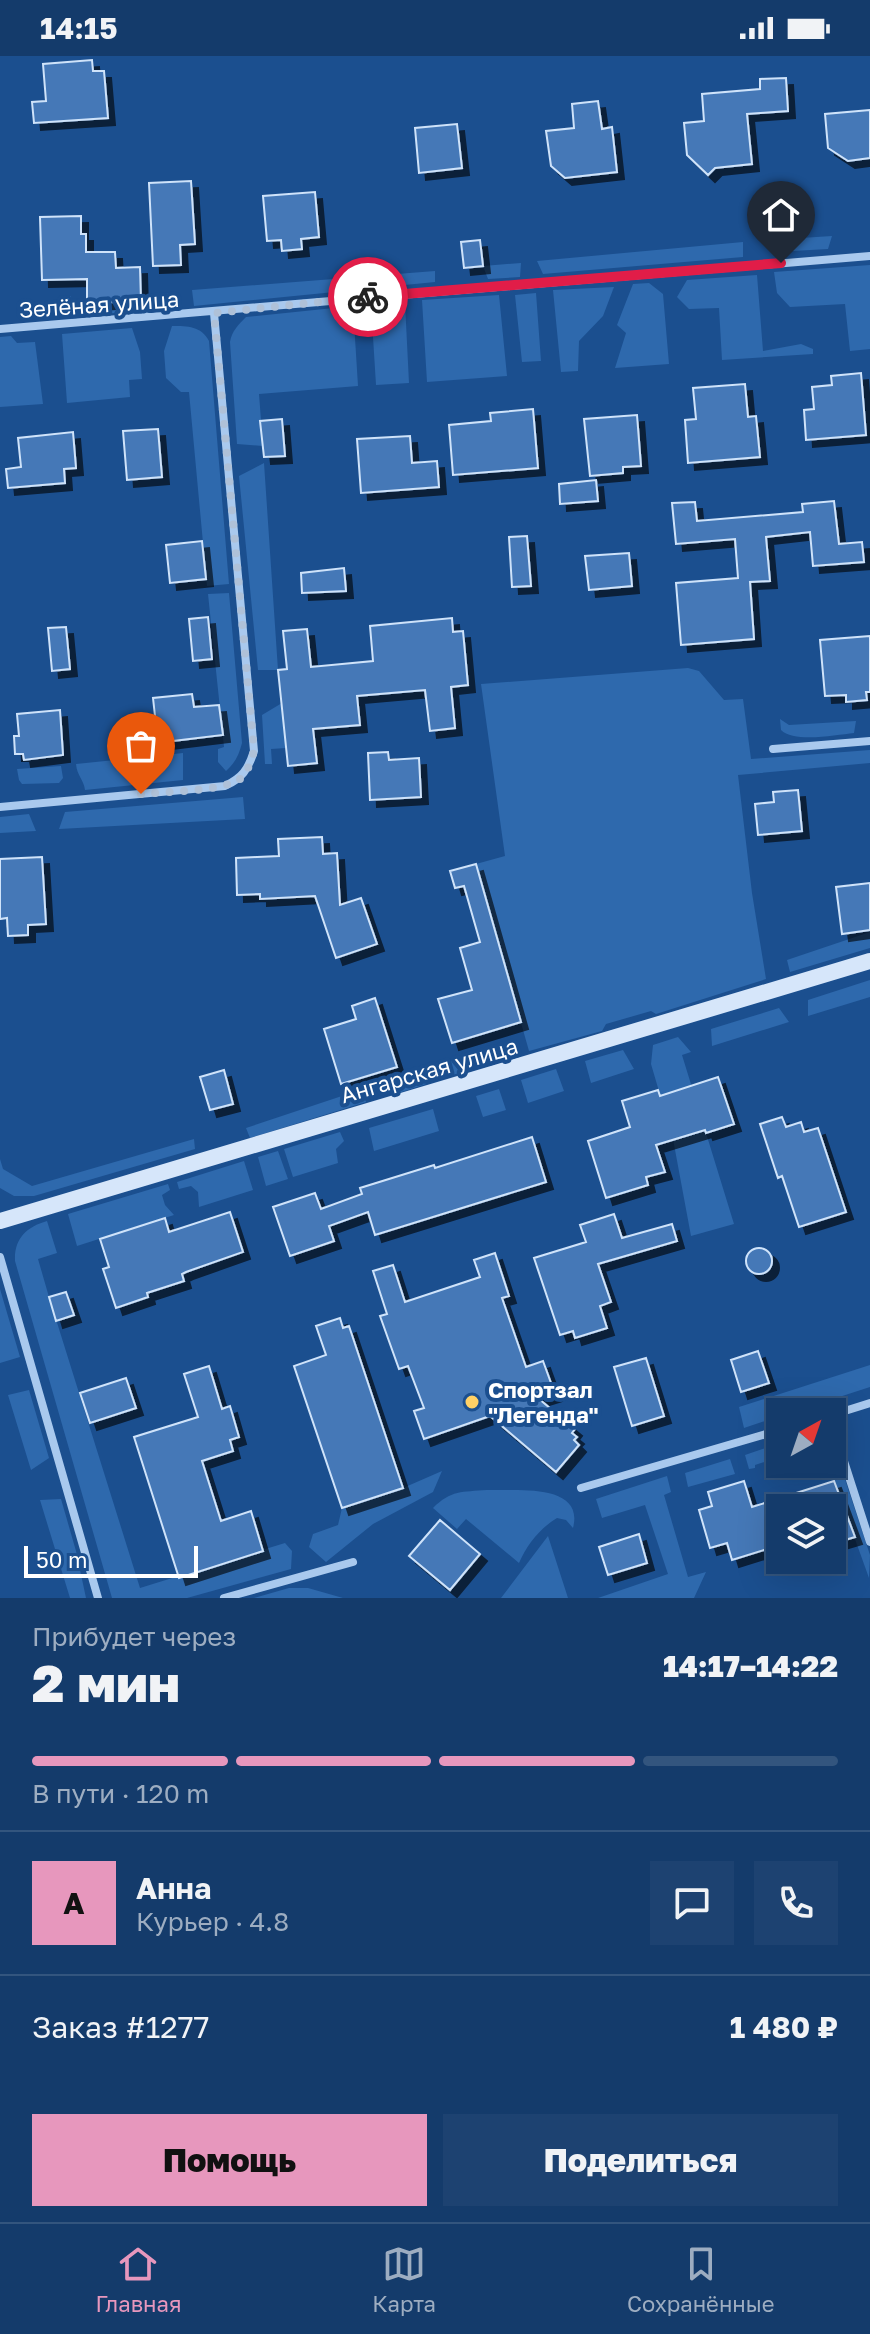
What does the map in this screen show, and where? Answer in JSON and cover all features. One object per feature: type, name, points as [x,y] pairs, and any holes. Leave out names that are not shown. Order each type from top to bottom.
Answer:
[{"type":"street","name":"Зелёная улица","points":[[0,329],[870,256]]},
{"type":"street","points":[[0,807],[225,786],[240,779],[249,767],[254,751],[214,313]]},
{"type":"street","points":[[773,749],[870,741]]},
{"type":"street","name":"Ангарская улица","points":[[0,1221],[870,961]]},
{"type":"street","points":[[0,1257],[98,1598]]},
{"type":"street","points":[[846,1411],[870,1403]]},
{"type":"street","points":[[581,1488],[766,1434]]},
{"type":"street","points":[[846,1467],[870,1542]]},
{"type":"street","points":[[224,1598],[353,1562]]},
{"type":"shaded area","points":[[832,236],[828,249],[775,252],[770,240]]},
{"type":"shaded area","points":[[743,242],[743,257],[543,274],[537,261]]},
{"type":"shaded area","points":[[521,263],[520,277],[488,279],[483,266]]},
{"type":"shaded area","points":[[870,265],[870,349],[850,351],[845,304],[790,307],[777,293],[774,272]]},
{"type":"shaded area","points":[[435,271],[435,282],[194,306],[192,290]]},
{"type":"shaded area","points":[[757,275],[763,351],[801,344],[813,349],[813,354],[722,360],[719,308],[689,309],[677,297],[687,280]]},
{"type":"shaded area","points":[[649,283],[663,294],[669,364],[615,368],[626,333],[617,325],[633,284]]},
{"type":"shaded area","points":[[614,287],[603,316],[579,341],[578,371],[561,372],[553,290]]},
{"type":"shaded area","points":[[173,293],[172,307],[95,315],[87,303],[140,295]]},
{"type":"shaded area","points":[[536,293],[541,361],[522,362],[515,295]]},
{"type":"shaded area","points":[[499,295],[507,376],[427,382],[422,300]]},
{"type":"shaded area","points":[[71,296],[72,316],[23,319],[18,315],[18,307],[61,303]]},
{"type":"shaded area","points":[[405,303],[409,383],[376,385],[371,305]]},
{"type":"shaded area","points":[[353,306],[358,386],[259,394],[263,446],[237,444],[230,342],[238,326],[246,317]]},
{"type":"shaded area","points":[[172,326],[198,330],[209,341],[229,584],[207,586],[189,392],[181,392],[166,378],[164,351]]},
{"type":"shaded area","points":[[132,328],[140,352],[142,379],[129,380],[130,397],[67,403],[62,334]]},
{"type":"shaded area","points":[[11,336],[17,343],[35,342],[43,404],[0,407],[0,337]]},
{"type":"shaded area","points":[[264,463],[278,670],[258,670],[239,476]]},
{"type":"shaded area","points":[[229,593],[242,743],[226,771],[218,762],[218,749],[224,747],[208,594]]},
{"type":"shaded area","points":[[688,668],[699,671],[724,700],[743,699],[751,759],[870,750],[870,763],[738,775],[766,979],[656,1014],[651,1011],[606,1024],[602,1031],[529,1051],[476,864],[505,856],[481,684]]},
{"type":"shaded area","points":[[282,703],[286,748],[271,749],[272,764],[265,764],[262,715]]},
{"type":"shaded area","points":[[780,719],[789,725],[856,721],[854,733],[805,737],[781,730]]},
{"type":"shaded area","points":[[183,753],[183,780],[85,790],[76,764]]},
{"type":"shaded area","points":[[61,766],[63,778],[59,783],[22,784],[19,780],[17,769]]},
{"type":"shaded area","points":[[243,797],[245,819],[59,829],[65,812]]},
{"type":"shaded area","points":[[29,814],[36,831],[0,833],[0,817]]},
{"type":"shaded area","points":[[870,932],[870,948],[790,972],[787,960]]},
{"type":"shaded area","points":[[870,980],[870,997],[808,1016],[808,1000]]},
{"type":"shaded area","points":[[779,1008],[789,1022],[712,1046],[711,1029]]},
{"type":"shaded area","points":[[678,1037],[691,1052],[682,1055],[734,1224],[691,1236],[673,1139],[651,1064],[653,1045]]},
{"type":"shaded area","points":[[491,1048],[494,1062],[446,1077],[441,1064]]},
{"type":"shaded area","points":[[623,1050],[634,1069],[591,1083],[585,1061]]},
{"type":"shaded area","points":[[425,1069],[426,1084],[392,1095],[387,1082]]},
{"type":"shaded area","points":[[556,1069],[564,1091],[528,1103],[521,1080]]},
{"type":"shaded area","points":[[363,1089],[366,1102],[250,1138],[246,1128]]},
{"type":"shaded area","points":[[499,1089],[506,1110],[483,1117],[476,1096]]},
{"type":"shaded area","points":[[433,1109],[439,1131],[374,1151],[369,1128]]},
{"type":"shaded area","points":[[340,1132],[344,1141],[336,1149],[338,1163],[293,1177],[284,1149]]},
{"type":"shaded area","points":[[194,1139],[195,1149],[34,1196],[14,1196],[0,1188],[0,1159],[3,1169],[32,1186]]},
{"type":"shaded area","points":[[278,1151],[288,1179],[266,1186],[258,1157]]},
{"type":"shaded area","points":[[244,1161],[253,1190],[199,1207],[198,1192],[191,1186],[179,1189],[177,1182]]},
{"type":"shaded area","points":[[168,1184],[170,1190],[162,1195],[165,1205],[174,1215],[77,1246],[68,1214]]},
{"type":"shaded area","points":[[47,1221],[57,1253],[38,1259],[140,1588],[285,1543],[292,1551],[291,1569],[187,1598],[112,1598],[15,1261],[17,1246],[23,1235]]},
{"type":"shaded area","points":[[0,1289],[20,1357],[0,1363]]},
{"type":"shaded area","points":[[870,1365],[870,1387],[836,1398],[767,1398]]},
{"type":"shaded area","points":[[29,1390],[49,1458],[31,1470],[8,1395]]},
{"type":"shaded area","points":[[766,1398],[766,1421],[744,1428],[739,1407]]},
{"type":"shaded area","points":[[766,1448],[766,1461],[755,1465],[755,1468],[749,1469],[745,1455]]},
{"type":"shaded area","points":[[730,1459],[735,1474],[688,1487],[685,1473]]},
{"type":"shaded area","points":[[442,1471],[433,1492],[373,1524],[326,1562],[309,1547],[313,1534],[338,1525],[342,1508],[403,1488]]},
{"type":"shaded area","points":[[667,1476],[671,1492],[664,1495],[688,1577],[706,1572],[694,1598],[598,1598],[668,1574],[645,1505],[602,1518],[596,1499]]},
{"type":"shaded area","points":[[833,1478],[845,1478],[870,1555],[869,1578],[846,1514],[846,1494],[839,1494]]},
{"type":"shaded area","points":[[487,1490],[529,1490],[558,1496],[568,1503],[574,1513],[573,1528],[566,1520],[557,1518],[534,1538],[519,1563],[466,1519],[457,1529],[433,1508],[451,1495]]},
{"type":"shaded area","points":[[61,1499],[86,1598],[70,1598],[40,1500]]},
{"type":"shaded area","points":[[548,1536],[568,1598],[501,1598]]},
{"type":"shaded area","points":[[289,1588],[308,1588],[343,1598],[254,1598]]},
{"type":"building","points":[[92,60],[93,71],[104,71],[108,118],[34,123],[32,102],[46,101],[43,64]]},
{"type":"building","points":[[786,78],[788,111],[747,114],[752,164],[715,168],[708,175],[687,155],[684,123],[704,121],[702,94],[760,89],[760,79]]},
{"type":"building","points":[[598,101],[602,129],[612,127],[617,172],[565,178],[551,166],[546,131],[574,128],[572,104]]},
{"type":"building","points":[[870,110],[870,158],[848,161],[828,148],[825,114]]},
{"type":"building","points":[[457,124],[462,168],[419,173],[415,128]]},
{"type":"building","points":[[191,181],[195,244],[180,245],[181,265],[153,266],[149,183]]},
{"type":"building","points":[[315,192],[319,237],[301,239],[302,249],[282,251],[281,240],[267,241],[263,196]]},
{"type":"building","points":[[81,216],[81,234],[86,234],[86,252],[115,252],[116,268],[140,267],[141,301],[87,303],[87,279],[42,280],[40,217]]},
{"type":"building","points":[[480,240],[483,266],[464,268],[461,242]]},
{"type":"building","points":[[861,373],[866,435],[806,440],[804,410],[814,409],[812,387],[832,385],[831,376]]},
{"type":"building","points":[[745,384],[748,417],[756,416],[760,457],[688,463],[685,420],[696,419],[693,388]]},
{"type":"building","points":[[533,409],[538,468],[453,475],[449,425],[491,421],[490,413]]},
{"type":"building","points":[[637,415],[641,466],[623,467],[623,473],[590,476],[584,419]]},
{"type":"building","points":[[282,419],[285,456],[264,457],[260,421]]},
{"type":"building","points":[[158,429],[162,477],[127,480],[123,431]]},
{"type":"building","points":[[73,432],[76,468],[64,469],[65,483],[8,488],[6,469],[21,467],[18,438]]},
{"type":"building","points":[[410,436],[412,463],[437,461],[439,487],[361,493],[357,439]]},
{"type":"building","points":[[596,480],[598,501],[560,504],[559,484]]},
{"type":"building","points":[[834,501],[839,544],[862,542],[864,562],[813,566],[810,532],[766,537],[770,581],[750,582],[754,639],[681,645],[676,583],[738,578],[735,539],[676,544],[672,503],[695,502],[697,521],[803,512],[802,504]]},
{"type":"building","points":[[527,536],[531,586],[512,587],[509,537]]},
{"type":"building","points":[[202,541],[206,579],[170,583],[166,545]]},
{"type":"building","points":[[629,553],[632,586],[589,590],[585,556]]},
{"type":"building","points":[[344,568],[346,591],[302,593],[301,573]]},
{"type":"building","points":[[208,617],[212,659],[193,661],[189,619]]},
{"type":"building","points":[[452,618],[453,632],[463,631],[468,685],[451,687],[455,728],[430,731],[425,690],[357,696],[360,725],[313,729],[317,763],[288,766],[278,670],[287,669],[283,631],[307,629],[311,667],[373,661],[370,626]]},
{"type":"building","points":[[66,627],[70,669],[52,671],[48,628]]},
{"type":"building","points":[[870,636],[870,692],[866,692],[867,700],[846,702],[846,695],[825,696],[820,640]]},
{"type":"building","points":[[192,694],[194,707],[219,705],[223,735],[156,743],[156,738],[143,740],[141,717],[155,716],[153,698]]},
{"type":"building","points":[[60,710],[63,755],[24,760],[23,754],[15,754],[14,736],[19,736],[17,714]]},
{"type":"building","points":[[388,752],[389,760],[419,758],[421,797],[370,800],[368,753]]},
{"type":"building","points":[[798,790],[802,831],[758,835],[755,804],[774,802],[773,792]]},
{"type":"building","points":[[322,837],[323,854],[337,853],[340,905],[361,898],[377,944],[336,958],[315,896],[260,899],[260,894],[237,895],[236,858],[279,856],[278,839]]},
{"type":"building","points":[[42,857],[46,924],[28,925],[28,935],[8,936],[7,918],[0,919],[0,859]]},
{"type":"building","points":[[476,864],[521,1022],[452,1043],[438,999],[472,990],[460,948],[480,942],[464,886],[455,888],[450,871]]},
{"type":"building","points":[[870,883],[870,930],[842,934],[836,887]]},
{"type":"building","points":[[375,998],[397,1067],[341,1084],[324,1029],[356,1019],[352,1006]]},
{"type":"building","points":[[224,1070],[233,1104],[210,1110],[200,1077]]},
{"type":"building","points":[[718,1077],[734,1124],[656,1145],[665,1172],[646,1177],[648,1185],[606,1198],[588,1141],[630,1127],[622,1101],[658,1090],[660,1096]]},
{"type":"building","points":[[782,1117],[786,1127],[801,1122],[804,1132],[818,1128],[846,1212],[799,1227],[760,1124]]},
{"type":"building","points":[[532,1137],[546,1182],[375,1235],[368,1212],[329,1226],[334,1241],[290,1256],[273,1207],[315,1193],[321,1209],[362,1194],[360,1188]]},
{"type":"building","points":[[230,1212],[243,1252],[186,1272],[182,1274],[184,1281],[147,1293],[148,1297],[116,1308],[103,1269],[109,1267],[100,1239],[165,1218],[169,1232]]},
{"type":"building","points":[[614,1214],[622,1238],[672,1224],[677,1241],[598,1264],[611,1302],[600,1306],[607,1328],[575,1338],[573,1331],[560,1335],[534,1258],[586,1242],[580,1225]]},
{"type":"building","points":[[759,1248],[768,1252],[772,1261],[768,1270],[759,1274],[750,1270],[746,1261],[750,1252]]},
{"type":"building","points":[[495,1253],[509,1296],[502,1298],[526,1367],[543,1361],[555,1394],[539,1399],[575,1429],[572,1433],[579,1445],[556,1472],[490,1416],[424,1439],[414,1411],[424,1408],[408,1366],[399,1369],[380,1316],[387,1314],[373,1271],[393,1265],[405,1302],[480,1277],[474,1260]]},
{"type":"building","points":[[66,1292],[74,1315],[56,1321],[49,1297]]},
{"type":"building","points":[[340,1318],[343,1328],[349,1326],[403,1488],[342,1508],[294,1366],[326,1355],[316,1326]]},
{"type":"building","points":[[758,1351],[769,1383],[741,1392],[731,1360]]},
{"type":"building","points":[[646,1358],[664,1416],[632,1426],[614,1367]]},
{"type":"building","points":[[209,1366],[222,1409],[230,1406],[239,1437],[230,1440],[233,1451],[202,1461],[221,1521],[251,1511],[263,1551],[179,1578],[134,1437],[198,1417],[184,1374]]},
{"type":"building","points":[[126,1378],[136,1408],[90,1423],[80,1393]]},
{"type":"building","points":[[744,1481],[752,1507],[766,1503],[766,1549],[732,1560],[727,1543],[710,1548],[699,1510],[712,1506],[708,1492]]},
{"type":"building","points":[[834,1481],[839,1494],[793,1494]]},
{"type":"building","points":[[846,1513],[855,1537],[846,1540]]},
{"type":"building","points":[[440,1520],[480,1554],[450,1590],[409,1556]]},
{"type":"building","points":[[639,1534],[647,1563],[608,1575],[599,1547]]},
{"type":"way so far","points":[[141,794],[225,786],[240,779],[249,767],[254,751],[214,313],[368,297]]},
{"type":"place","name":"Спортзал \"Легенда\"","points":[[472,1402]]},
{"type":"route","points":[[368,297],[781,263]]}]
